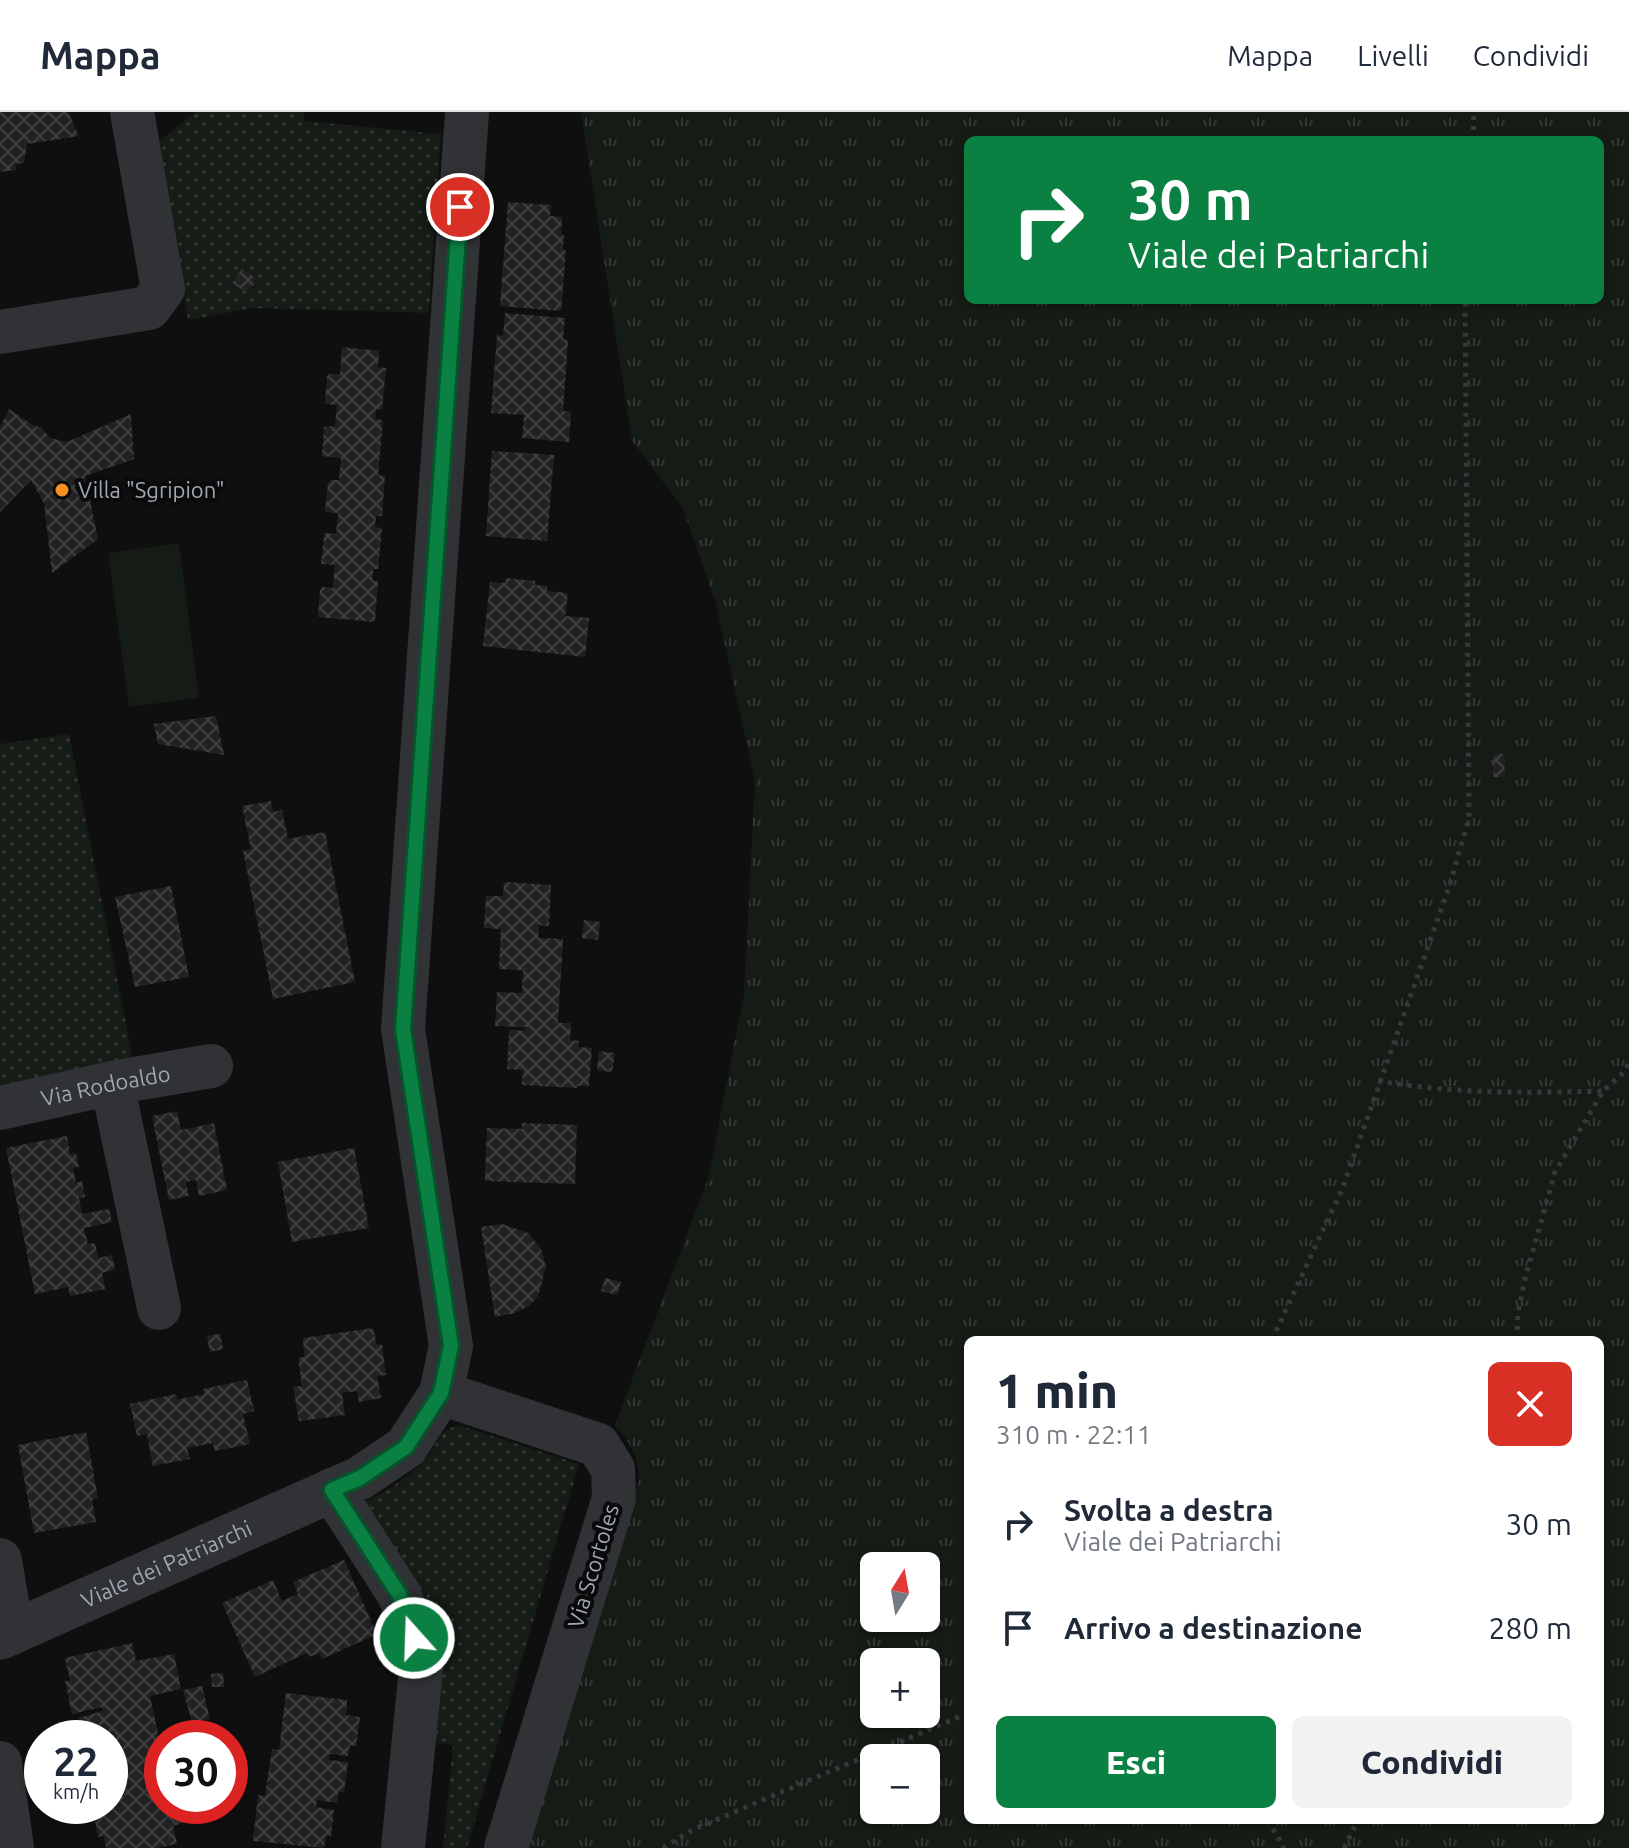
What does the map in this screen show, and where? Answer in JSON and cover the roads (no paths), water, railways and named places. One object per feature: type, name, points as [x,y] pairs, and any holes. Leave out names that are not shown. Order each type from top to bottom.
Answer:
[{"type":"street","points":[[0,332],[149,308],[163,289],[132,112]]},
{"type":"street","name":"Viale dei Patriarchi","points":[[6,1636],[360,1478],[406,1447],[441,1393],[451,1346],[403,1029],[467,112]]},
{"type":"street","name":"Via Rodoaldo","points":[[0,1108],[112,1083],[211,1066]]},
{"type":"street","points":[[112,1083],[159,1308]]},
{"type":"street","name":"Via Scortoles","points":[[441,1393],[598,1445],[613,1469],[614,1498],[506,1848]]},
{"type":"street","points":[[332,1490],[399,1594],[422,1659],[403,1848]]},
{"type":"street","points":[[0,1560],[6,1636]]},
{"type":"street","points":[[0,1763],[12,1848]]},
{"type":"place","name":"Villa \"Sgripion\"","points":[[62,490]]}]
